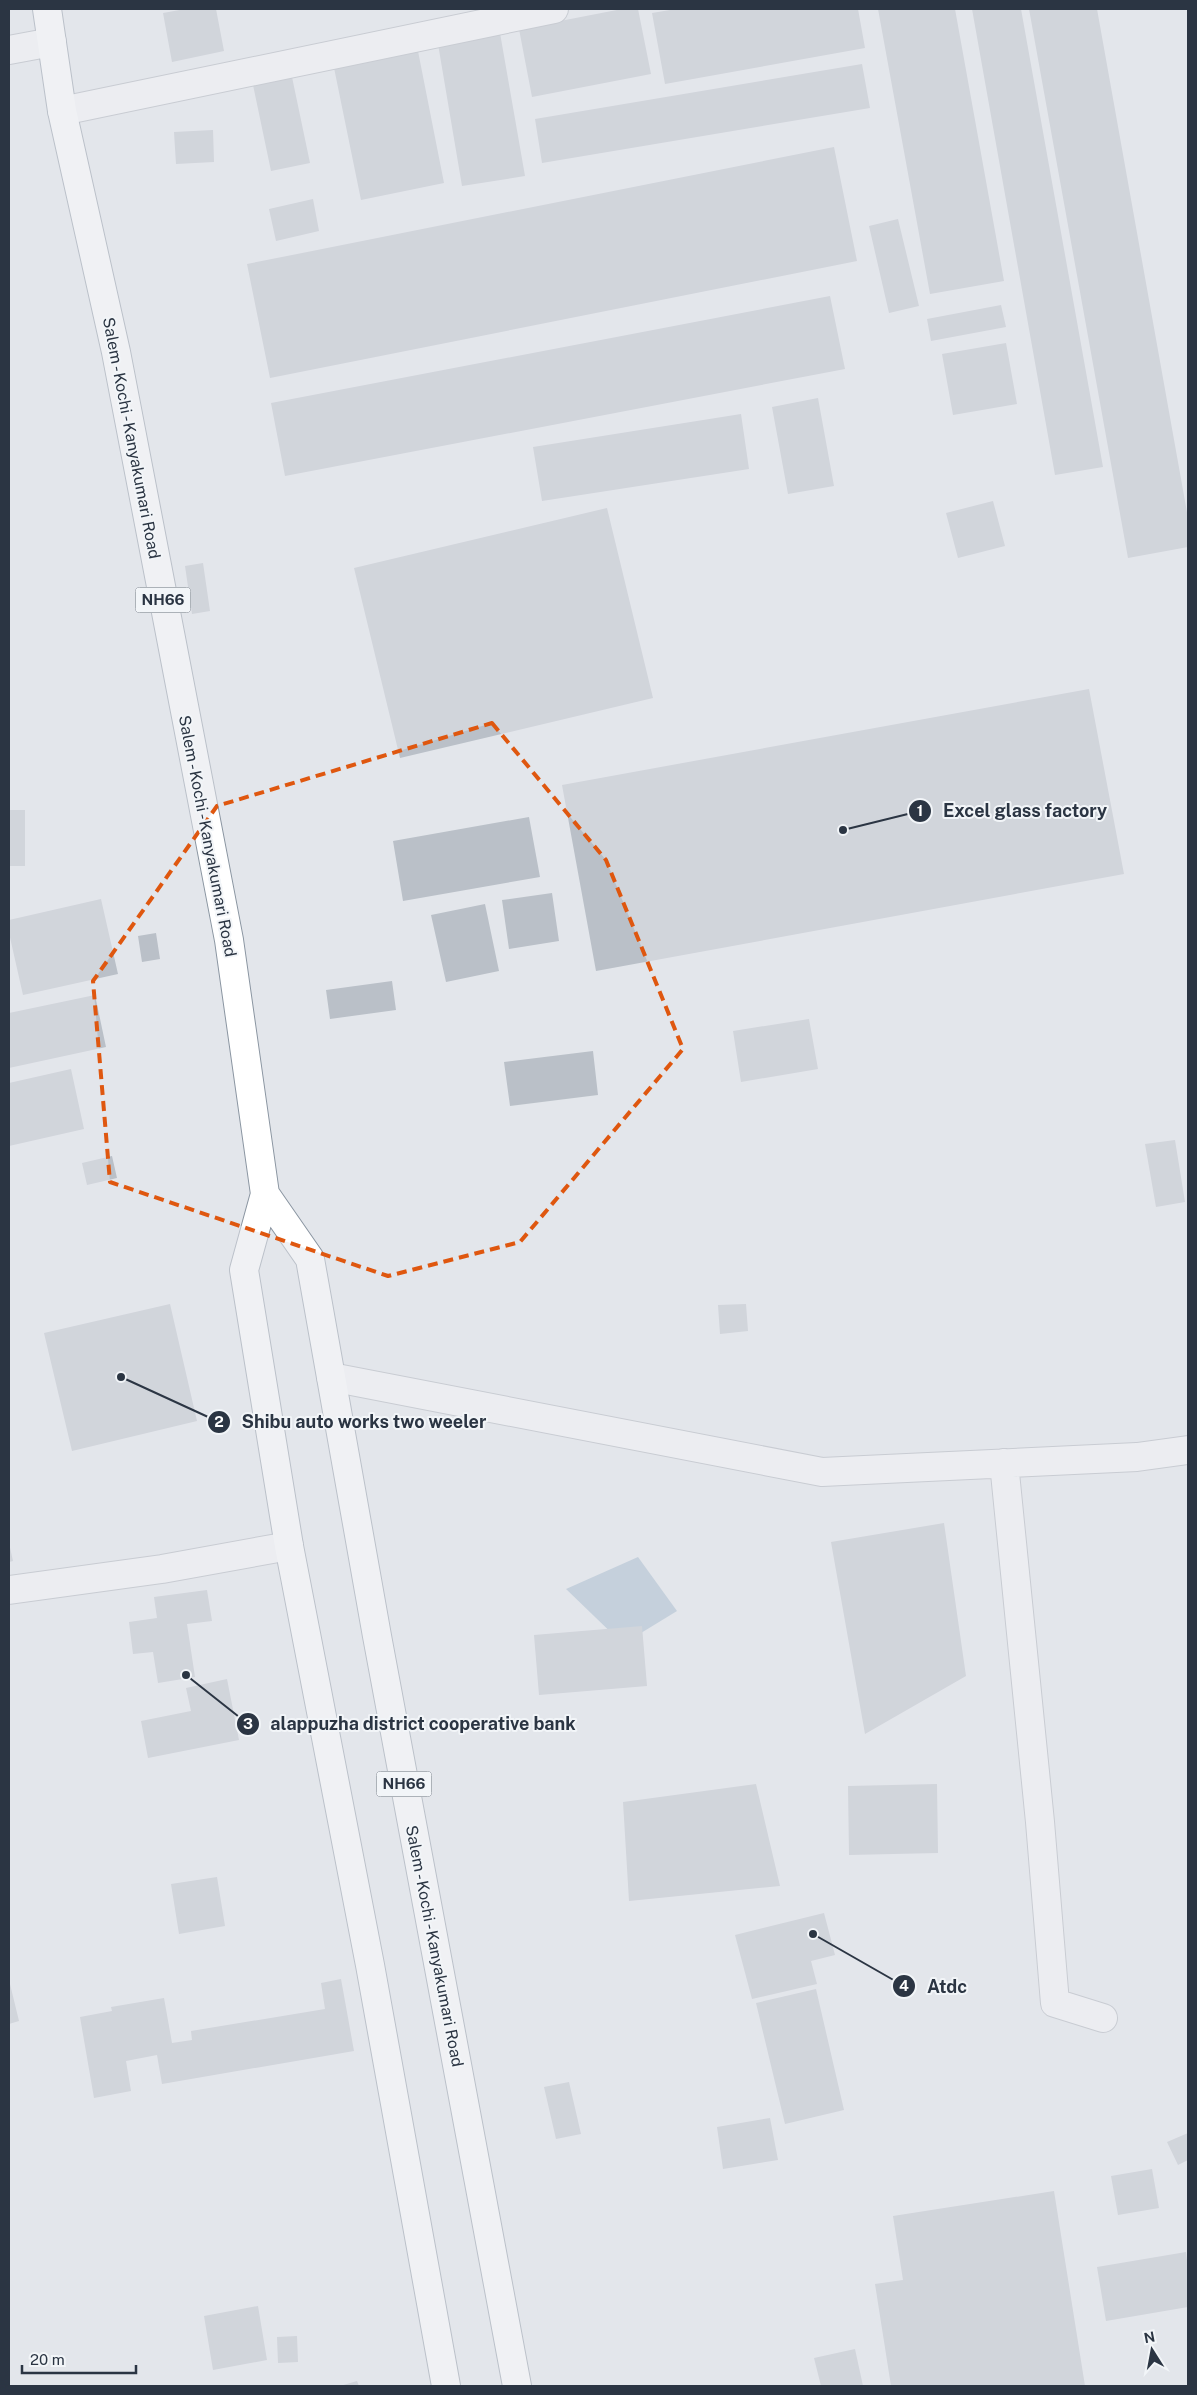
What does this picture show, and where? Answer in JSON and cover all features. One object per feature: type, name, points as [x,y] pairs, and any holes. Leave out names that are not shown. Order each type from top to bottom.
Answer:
[{"type":"highway","name":"Salem - Kochi - Kanyakumari Road","points":[[47,9],[62,111],[116,352],[229,940],[265,1194],[244,1270],[289,1546],[370,1965],[446,2386]]},
{"type":"highway","name":"Salem - Kochi - Kanyakumari Road","points":[[265,1194],[310,1259],[377,1636],[517,2386]]},
{"type":"street","points":[[62,111],[554,9]]},
{"type":"street","points":[[9,50],[52,42]]},
{"type":"street","points":[[331,1377],[822,1472],[1138,1457],[1188,1450]]},
{"type":"street","points":[[1004,1463],[1040,1822],[1054,2003],[1103,2018]]},
{"type":"street","points":[[9,1590],[162,1569],[289,1546]]},
{"type":"highlighted area","points":[[492,723],[606,860],[683,1049],[520,1242],[388,1276],[110,1182],[93,981],[217,806]]},
{"type":"water","points":[[638,1557],[677,1611],[623,1644],[566,1589]]},
{"type":"building","points":[[185,9],[216,9],[224,51],[172,62],[163,13]]},
{"type":"building","points":[[622,9],[638,9],[651,74],[532,97],[519,29]]},
{"type":"building","points":[[676,9],[858,9],[865,48],[665,84],[652,13]]},
{"type":"building","points":[[878,9],[955,9],[1004,281],[930,294]]},
{"type":"building","points":[[972,9],[1021,9],[1103,467],[1055,475]]},
{"type":"building","points":[[1029,9],[1097,9],[1188,518],[1188,547],[1128,558]]},
{"type":"building","points":[[500,33],[525,176],[462,186],[438,44]]},
{"type":"building","points":[[416,41],[444,183],[361,200],[332,58]]},
{"type":"building","points":[[862,64],[870,108],[542,163],[535,119]]},
{"type":"building","points":[[292,77],[310,163],[271,171],[253,85]]},
{"type":"building","points":[[213,130],[214,162],[176,164],[174,132]]},
{"type":"building","points":[[834,147],[857,261],[270,378],[247,264]]},
{"type":"building","points":[[313,199],[319,231],[276,241],[269,209]]},
{"type":"building","points":[[898,219],[919,306],[889,313],[869,226]]},
{"type":"building","points":[[830,296],[845,369],[285,476],[271,403]]},
{"type":"building","points":[[1001,305],[1006,327],[931,341],[927,319]]},
{"type":"building","points":[[1006,343],[1017,404],[953,415],[942,354]]},
{"type":"building","points":[[818,398],[834,486],[788,494],[772,407]]},
{"type":"building","points":[[741,414],[749,469],[542,501],[533,447]]},
{"type":"building","points":[[993,501],[1005,546],[958,558],[946,513]]},
{"type":"building","points":[[607,508],[653,698],[400,758],[354,568]]},
{"type":"building","points":[[203,563],[210,611],[192,614],[185,566]]},
{"type":"building","points":[[1089,689],[1124,874],[596,971],[562,785]]},
{"type":"building","points":[[9,810],[25,810],[25,866],[9,866]]},
{"type":"building","points":[[529,817],[540,877],[403,901],[393,841]]},
{"type":"building","points":[[552,893],[559,941],[509,949],[502,900]]},
{"type":"building","points":[[101,899],[118,974],[23,995],[9,933],[9,920]]},
{"type":"building","points":[[485,904],[499,971],[446,982],[431,915]]},
{"type":"building","points":[[156,933],[160,959],[142,962],[138,936]]},
{"type":"building","points":[[392,981],[396,1010],[330,1019],[326,990]]},
{"type":"building","points":[[95,995],[106,1047],[9,1068],[9,1013]]},
{"type":"building","points":[[809,1019],[818,1069],[741,1082],[733,1031]]},
{"type":"building","points":[[593,1051],[598,1095],[510,1106],[504,1062]]},
{"type":"building","points":[[71,1069],[84,1129],[9,1146],[9,1083]]},
{"type":"building","points":[[1175,1140],[1185,1202],[1156,1207],[1145,1144]]},
{"type":"building","points":[[112,1156],[117,1178],[87,1185],[82,1163]]},
{"type":"building","points":[[170,1304],[197,1421],[72,1451],[44,1333]]},
{"type":"building","points":[[746,1304],[748,1331],[720,1334],[718,1305]]},
{"type":"building","points":[[944,1523],[966,1676],[865,1734],[831,1542]]},
{"type":"building","points":[[9,1543],[13,1561],[9,1562]]},
{"type":"building","points":[[207,1590],[212,1621],[187,1624],[195,1677],[158,1683],[153,1652],[133,1654],[129,1622],[157,1618],[154,1597]]},
{"type":"building","points":[[642,1626],[647,1686],[539,1695],[534,1635]]},
{"type":"building","points":[[227,1679],[239,1740],[148,1758],[141,1721],[191,1711],[186,1688]]},
{"type":"building","points":[[756,1784],[780,1886],[629,1901],[623,1802]]},
{"type":"building","points":[[937,1784],[938,1853],[849,1855],[848,1786]]},
{"type":"building","points":[[217,1877],[225,1926],[179,1934],[171,1884]]},
{"type":"building","points":[[824,1913],[835,1955],[811,1961],[817,1984],[752,1999],[735,1935]]},
{"type":"building","points":[[341,1979],[354,2051],[162,2084],[157,2055],[126,2061],[131,2091],[94,2098],[80,2017],[112,2011],[111,2007],[164,1998],[172,2043],[192,2040],[191,2031],[325,2009],[321,1983]]},
{"type":"building","points":[[9,1980],[19,2021],[9,2024]]},
{"type":"building","points":[[816,1989],[844,2110],[785,2124],[756,2003]]},
{"type":"building","points":[[569,2082],[581,2134],[556,2139],[544,2087]]},
{"type":"building","points":[[770,2118],[778,2160],[723,2169],[717,2127]]},
{"type":"building","points":[[1188,2133],[1188,2160],[1178,2165],[1167,2142]]},
{"type":"building","points":[[1152,2169],[1159,2208],[1118,2215],[1111,2176]]},
{"type":"building","points":[[1054,2191],[1085,2386],[891,2386],[875,2284],[903,2280],[893,2216]]},
{"type":"building","points":[[1186,2252],[1188,2307],[1106,2321],[1097,2267]]},
{"type":"building","points":[[258,2306],[267,2360],[213,2370],[204,2316]]},
{"type":"building","points":[[297,2336],[298,2362],[278,2363],[277,2337]]},
{"type":"building","points":[[855,2349],[863,2386],[821,2386],[814,2358]]},
{"type":"building","points":[[357,2381],[359,2386],[340,2386]]},
{"type":"place","name":"Excel glass factory","points":[[843,830]]},
{"type":"place","name":"Shibu auto works two weeler","points":[[121,1377]]},
{"type":"place","name":"alappuzha district cooperative bank","points":[[186,1675]]},
{"type":"place","name":"Atdc","points":[[813,1934]]}]
